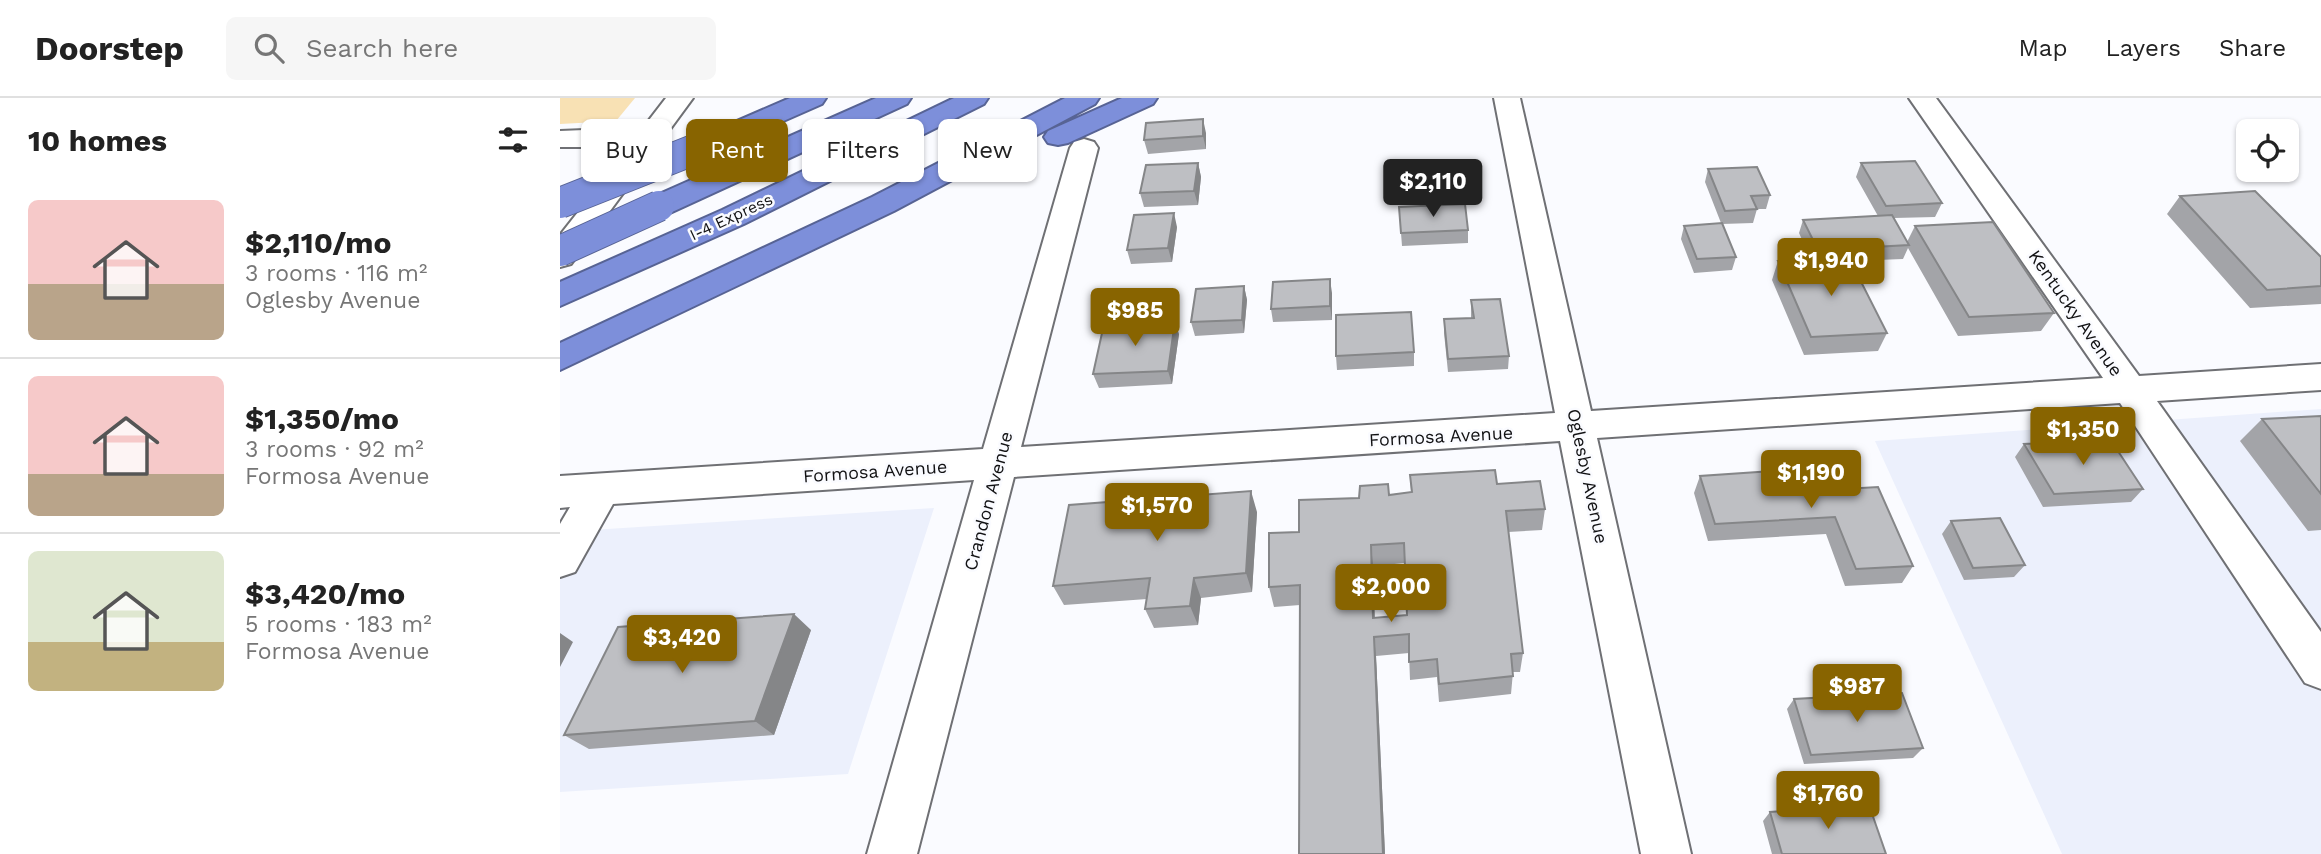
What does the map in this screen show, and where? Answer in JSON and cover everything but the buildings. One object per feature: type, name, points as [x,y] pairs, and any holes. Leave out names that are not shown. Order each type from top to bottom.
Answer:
[{"type":"highway","points":[[560,203],[696,149],[813,98]]},
{"type":"highway","points":[[560,251],[898,98]]},
{"type":"highway","name":"I-4 Express","points":[[560,295],[733,217],[975,98]]},
{"type":"highway","points":[[560,358],[883,204],[1086,98]]},
{"type":"highway","points":[[883,204],[999,163],[1144,98]]},
{"type":"street","points":[[664,119],[680,98]]},
{"type":"street","name":"Oglesby Avenue","points":[[1507,98],[1666,854]]},
{"type":"street","name":"Kentucky Avenue","points":[[1922,98],[2131,391],[2321,669]]},
{"type":"street","points":[[560,139],[581,140]]},
{"type":"street","name":"Crandon Avenue","points":[[892,854],[1084,148]]},
{"type":"street","points":[[560,257],[616,182]]},
{"type":"street","name":"Formosa Avenue","points":[[560,492],[1578,428],[2321,377]]},
{"type":"street","points":[[560,560],[601,489]]},
{"type":"shaded area","points":[[560,98],[635,98],[618,119],[581,119],[581,123],[560,124]]},
{"type":"shaded area","points":[[2321,409],[2321,854],[2062,854],[1875,441]]},
{"type":"shaded area","points":[[934,508],[848,774],[560,792],[560,532]]}]
